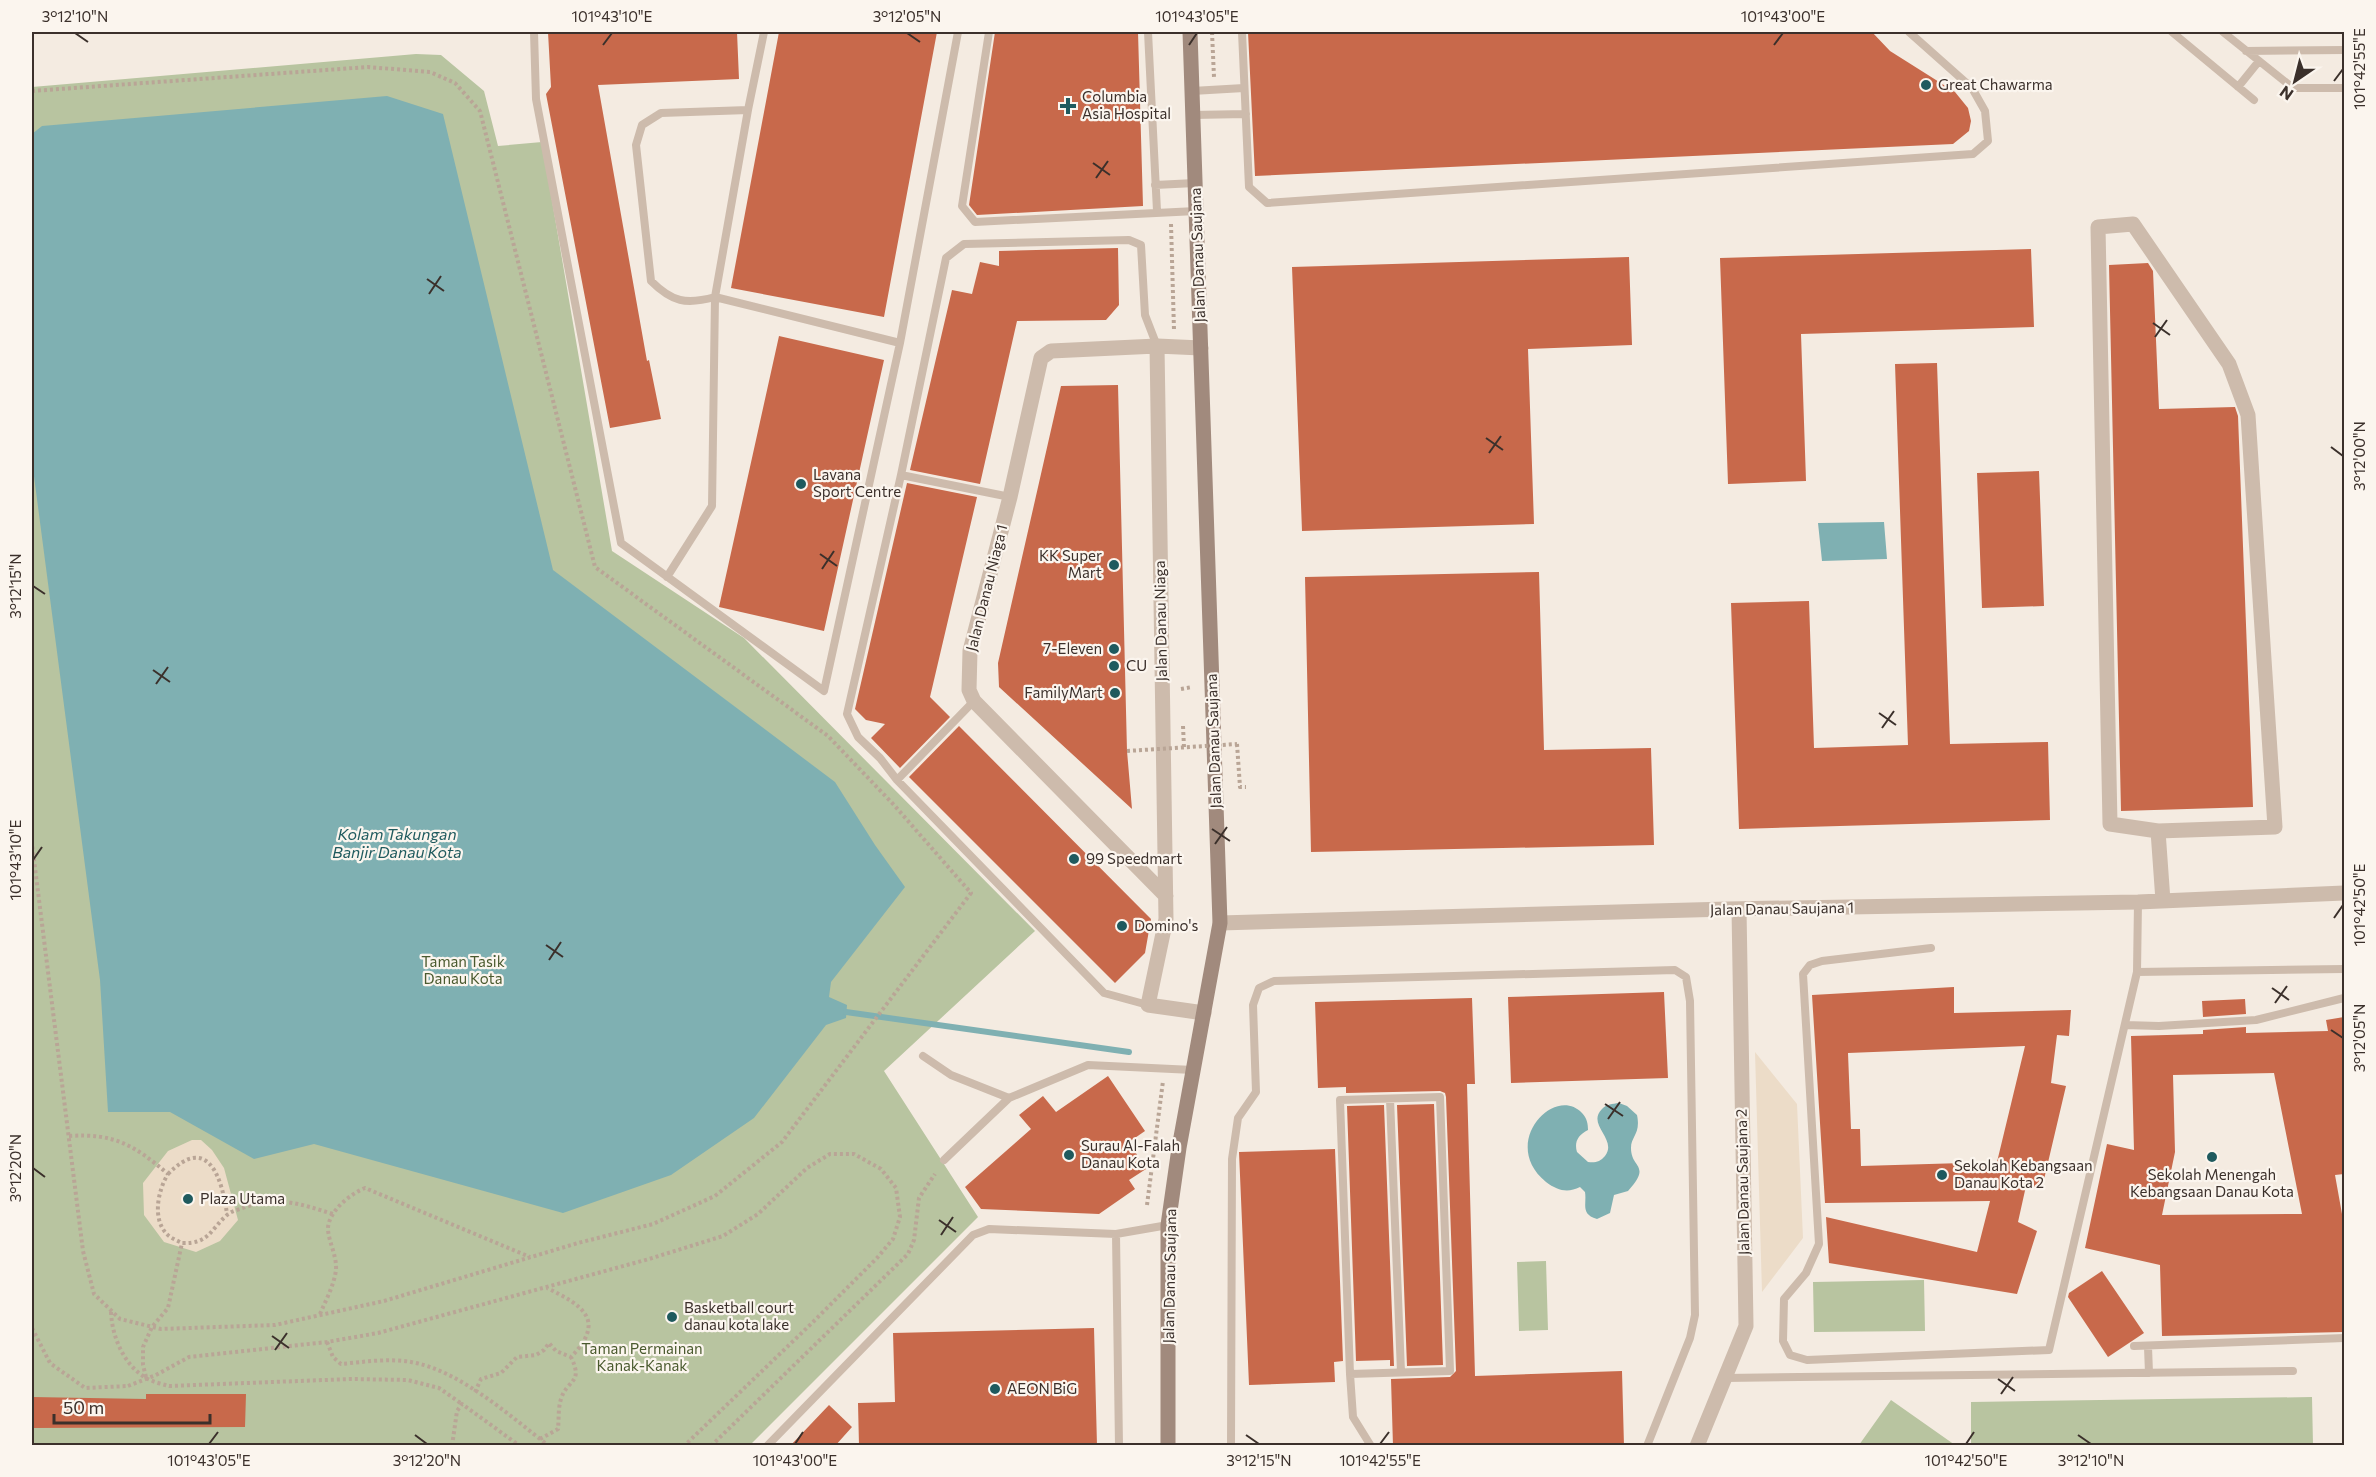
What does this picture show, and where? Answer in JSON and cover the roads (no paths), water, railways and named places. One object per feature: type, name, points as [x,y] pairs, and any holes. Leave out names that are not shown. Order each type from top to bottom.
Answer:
[{"type":"street","name":"Jalan Danau Saujana","points":[[1168,1446],[1168,1225],[1179,1148],[1220,923],[1190,32]]},
{"type":"street","points":[[2133,224],[2229,364],[2248,415],[2275,827],[2158,831],[2109,824],[2098,227],[2133,224]]},
{"type":"street","name":"Jalan Danau Niaga 1","points":[[974,701],[969,690],[970,651],[1010,497],[1041,358],[1051,351],[1157,346],[1201,348]]},
{"type":"street","name":"Jalan Danau Niaga","points":[[1148,1005],[1166,919],[1157,346]]},
{"type":"street","points":[[974,701],[1166,896]]},
{"type":"street","points":[[2158,831],[2163,901]]},
{"type":"street","name":"Jalan Danau Saujana 1","points":[[1220,923],[1739,909],[2138,902],[2344,893]]},
{"type":"street","name":"Jalan Danau Saujana 2","points":[[1697,1446],[1746,1326],[1739,909]]},
{"type":"street","points":[[1148,1005],[1204,1013]]},
{"type":"lane","points":[[534,32],[537,99],[621,543],[824,692],[900,343],[958,32]]},
{"type":"lane","points":[[668,577],[712,506],[715,297],[764,32]]},
{"type":"lane","points":[[989,32],[962,206],[975,222],[1156,211],[1196,211]]},
{"type":"lane","points":[[1148,32],[1156,211]]},
{"type":"lane","points":[[1242,32],[1250,187],[1267,203],[1973,154],[1988,141],[1985,111],[1972,88],[1909,32]]},
{"type":"lane","points":[[2172,32],[2254,100]]},
{"type":"lane","points":[[2223,32],[2293,88],[2344,88]]},
{"type":"lane","points":[[2246,51],[2344,50]]},
{"type":"lane","points":[[2238,87],[2259,61]]},
{"type":"lane","points":[[1192,91],[1244,88]]},
{"type":"lane","points":[[748,110],[661,113],[642,125],[636,145],[651,281],[668,297],[697,302],[715,297],[900,343]]},
{"type":"lane","points":[[1193,115],[1246,114]]},
{"type":"lane","points":[[1155,185],[1195,183]]},
{"type":"lane","points":[[1148,1005],[1104,993],[897,780],[880,758],[858,737],[847,714],[901,475],[946,258],[964,244],[1129,240],[1141,245],[1145,315],[1157,346]]},
{"type":"lane","points":[[901,475],[1010,497]]},
{"type":"lane","points":[[897,780],[974,701]]},
{"type":"lane","points":[[1931,948],[1822,961],[1810,965],[1803,974],[1819,1244],[1806,1273],[1784,1299],[1783,1341],[1790,1354],[1807,1360],[2049,1350],[2137,972],[2138,902]]},
{"type":"lane","points":[[2137,972],[2344,969]]},
{"type":"lane","points":[[1231,1446],[1233,1160],[1238,1118],[1256,1092],[1253,1005],[1259,988],[1274,981],[1675,970],[1686,977],[1690,1001],[1695,1316],[1690,1338],[1647,1446]]},
{"type":"lane","points":[[2125,1025],[2159,1026],[2256,1020],[2344,998]]},
{"type":"lane","points":[[923,1056],[951,1075],[1009,1098]]},
{"type":"lane","points":[[944,1160],[1009,1098],[1088,1065],[1193,1070]]},
{"type":"lane","points":[[1350,1374],[1450,1371],[1440,1097],[1340,1101],[1350,1374],[1353,1417],[1371,1446]]},
{"type":"lane","points":[[1390,1099],[1401,1372]]},
{"type":"lane","points":[[767,1446],[973,1235],[989,1230],[1116,1234],[1168,1225]]},
{"type":"lane","points":[[1116,1234],[1119,1446]]},
{"type":"lane","points":[[2134,1346],[2344,1338]]},
{"type":"lane","points":[[2148,1347],[2149,1373]]},
{"type":"lane","points":[[1725,1378],[2293,1371]]},
{"type":"water","name":"Kolam Takungan Banjir Danau Kota","points":[[387,96],[443,114],[553,570],[835,782],[905,887],[831,982],[829,997],[847,1005],[846,1018],[826,1025],[754,1118],[671,1175],[563,1213],[314,1144],[254,1159],[170,1112],[108,1112],[100,980],[32,461],[32,134],[42,126]]},
{"type":"water","points":[[1884,522],[1887,559],[1822,561],[1818,523]]},
{"type":"water","points":[[1619,1103],[1627,1106],[1637,1115],[1638,1126],[1631,1148],[1639,1176],[1628,1191],[1614,1195],[1610,1213],[1597,1219],[1586,1211],[1585,1192],[1580,1187],[1563,1190],[1555,1187],[1546,1182],[1533,1167],[1528,1151],[1529,1136],[1536,1122],[1546,1112],[1558,1106],[1570,1106],[1582,1113],[1588,1126],[1588,1130],[1578,1139],[1577,1152],[1588,1162],[1597,1162],[1605,1156],[1608,1150],[1606,1138],[1599,1126],[1598,1115],[1606,1106]]},
{"type":"waterway","points":[[846,1012],[1129,1052]]},
{"type":"place","name":"Great Chawarma","points":[[1926,85]]},
{"type":"place","name":"Columbia Asia Hospital","points":[[1068,106]]},
{"type":"place","name":"Lavana Sport Centre","points":[[801,484]]},
{"type":"place","name":"KK Super Mart","points":[[1114,565]]},
{"type":"place","name":"7-Eleven","points":[[1114,649]]},
{"type":"place","name":"CU","points":[[1114,666]]},
{"type":"place","name":"FamilyMart","points":[[1115,693]]},
{"type":"place","name":"99 Speedmart","points":[[1074,859]]},
{"type":"place","name":"Domino's","points":[[1122,926]]},
{"type":"place","name":"Surau Al-Falah Danau Kota","points":[[1069,1155]]},
{"type":"place","name":"Sekolah Menengah Kebangsaan Danau Kota","points":[[2212,1157]]},
{"type":"place","name":"Sekolah Kebangsaan Danau Kota 2","points":[[1942,1175]]},
{"type":"place","name":"Plaza Utama","points":[[188,1199]]},
{"type":"place","name":"Basketball court danau kota lake","points":[[672,1317]]},
{"type":"place","name":"AEON BiG","points":[[995,1389]]},
{"type":"park label","name":"Taman Tasik Danau Kota","points":[[463,970]]},
{"type":"park label","name":"Taman Permainan Kanak-Kanak","points":[[642,1358]]}]
